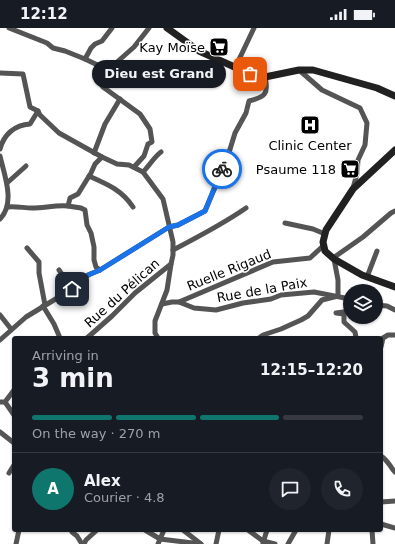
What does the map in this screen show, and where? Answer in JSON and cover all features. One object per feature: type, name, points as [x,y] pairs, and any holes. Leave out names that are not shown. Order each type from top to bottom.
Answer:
[{"type":"street","points":[[9,28],[47,43],[53,48],[65,51],[108,70]]},
{"type":"street","points":[[85,59],[91,48],[95,44],[102,41],[112,28]]},
{"type":"street","points":[[134,167],[144,156],[148,144],[152,142],[150,128],[140,114],[103,88],[99,82],[108,70],[134,47],[149,28]]},
{"type":"street","points":[[167,28],[193,47],[250,74],[265,77],[299,70],[313,70],[377,88],[395,96]]},
{"type":"street","points":[[235,68],[254,28]]},
{"type":"street","points":[[299,70],[322,90],[360,108],[367,122],[365,145],[358,160],[357,174],[353,189]]},
{"type":"street","points":[[0,73],[22,74],[30,107],[38,111],[40,115],[59,133],[117,164],[129,165],[143,172],[163,199],[173,242],[173,255],[170,264],[167,290],[156,321],[155,332],[157,336]]},
{"type":"street","points":[[0,340],[26,317],[72,289],[88,275],[100,270],[169,227],[178,225],[205,211],[227,159],[235,133],[246,113],[249,101],[260,99],[264,96],[268,87],[265,77]]},
{"type":"street","points":[[94,153],[105,124],[120,99]]},
{"type":"street","points":[[0,149],[2,141],[8,134],[22,125],[30,124],[38,111]]},
{"type":"street","points":[[395,150],[353,189],[326,230],[323,246],[324,251],[333,259],[362,275],[395,287]]},
{"type":"street","points":[[143,172],[151,164],[156,155],[161,152]]},
{"type":"street","points":[[0,156],[7,183],[7,207],[0,219]]},
{"type":"street","points":[[68,206],[70,198],[78,194],[95,164],[102,157]]},
{"type":"street","points":[[7,183],[26,166]]},
{"type":"street","points":[[89,176],[117,189],[133,207]]},
{"type":"street","points":[[7,207],[15,206],[40,208],[53,205],[81,208],[85,210],[87,225],[91,233],[94,247],[94,260],[96,267],[100,270]]},
{"type":"street","points":[[173,250],[220,225],[246,208]]},
{"type":"street","points":[[333,259],[395,211]]},
{"type":"street","points":[[285,222],[313,229],[325,234]]},
{"type":"street","name":"Ruelle Rigaud","points":[[162,304],[179,302],[273,262],[310,258],[323,246]]},
{"type":"street","points":[[27,248],[39,262],[44,306],[59,336]]},
{"type":"street","points":[[367,277],[377,251]]},
{"type":"street","points":[[262,336],[301,320],[308,316],[322,300],[338,296],[338,280],[333,259]]},
{"type":"street","name":"Rue du Pélican","points":[[89,336],[135,293],[170,264]]},
{"type":"street","points":[[59,270],[72,289]]},
{"type":"street","name":"Rue de la Paix","points":[[179,302],[194,308],[216,310],[243,303],[271,299],[281,295],[314,292],[343,297]]},
{"type":"street","points":[[383,306],[395,310]]},
{"type":"street","points":[[343,312],[336,313],[343,314]]},
{"type":"street","points":[[0,316],[11,329]]},
{"type":"street","points":[[346,324],[355,332],[356,336]]},
{"type":"street","points":[[383,341],[388,335],[395,335]]},
{"type":"street","points":[[12,392],[2,402],[12,413]]},
{"type":"street","points":[[0,432],[12,441]]},
{"type":"street","points":[[383,457],[388,460],[395,472]]},
{"type":"street","points":[[9,473],[12,469]]},
{"type":"street","points":[[383,502],[395,501]]},
{"type":"street","points":[[383,525],[395,528]]},
{"type":"street","points":[[16,544],[19,532]]},
{"type":"street","points":[[72,532],[83,544],[95,532]]},
{"type":"street","points":[[148,532],[159,541],[201,544]]},
{"type":"street","points":[[186,532],[201,544]]},
{"type":"street","points":[[216,544],[219,532]]},
{"type":"street","points":[[250,532],[263,542],[275,544]]},
{"type":"street","points":[[263,542],[266,532]]},
{"type":"street","points":[[288,544],[295,532]]},
{"type":"street","points":[[328,544],[329,532]]},
{"type":"street","points":[[372,532],[373,544]]},
{"type":"way so far","points":[[222,169],[227,159],[235,133],[246,113],[249,101],[260,99],[264,96],[268,87],[265,77],[250,74]]},
{"type":"place","name":"Kay Moïse","points":[[219,47]]},
{"type":"place","name":"Dieu est Grand","points":[[250,74]]},
{"type":"place","name":"Clinic Center","points":[[310,125]]},
{"type":"place","name":"Psaume 118","points":[[350,169]]},
{"type":"route","points":[[72,289],[88,275],[100,270],[169,227],[178,225],[205,211],[222,169]]}]
